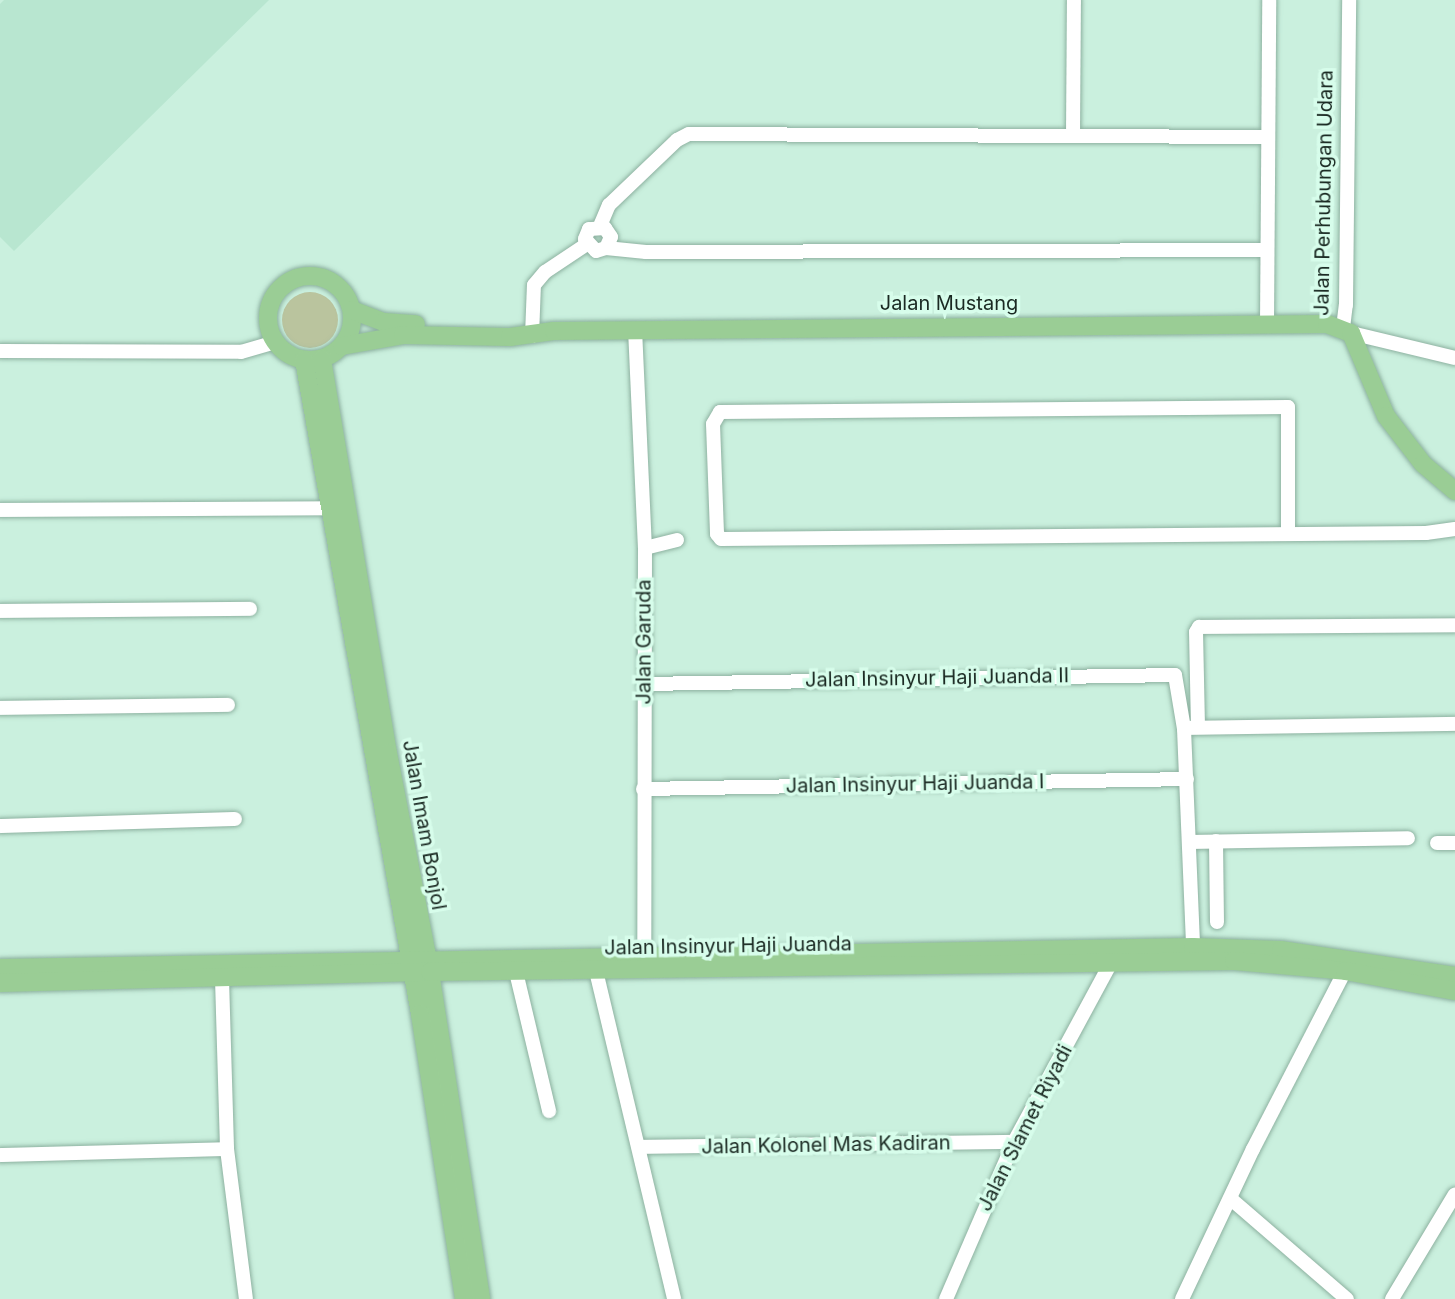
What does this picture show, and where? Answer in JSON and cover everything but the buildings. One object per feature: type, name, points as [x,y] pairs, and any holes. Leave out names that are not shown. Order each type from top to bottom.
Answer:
[{"type":"main road","points":[[309,276],[328,280],[342,291],[352,310],[350,332],[342,346],[313,359],[287,354],[275,342],[268,324],[270,305],[279,289],[294,278],[309,276]]},
{"type":"main road","name":"Jalan Mustang","points":[[352,310],[393,323],[532,331]]},
{"type":"main road","name":"Jalan Mustang","points":[[342,346],[403,335],[635,329],[1327,324],[1347,331]]},
{"type":"main road","name":"Jalan Perhubungan Udara","points":[[1347,331],[1386,416],[1423,464],[1455,491]]},
{"type":"main road","name":"Jalan Imam Bonjol","points":[[313,359],[330,508],[350,572]]},
{"type":"main road","name":"Jalan Imam Bonjol","points":[[313,359],[457,1196],[481,1299]]},
{"type":"main road","name":"Jalan Insinyur Haji Juanda","points":[[0,983],[222,979],[644,956],[1193,947],[1281,950],[1455,976]]},
{"type":"main road","name":"Jalan Insinyur Haji Juanda","points":[[0,968],[419,966],[516,972],[1234,961],[1345,971],[1455,991]]},
{"type":"main road","name":"Jalan Imam Bonjol","points":[[457,1196],[464,1299]]},
{"type":"street","points":[[1073,135],[1074,0]]},
{"type":"street","points":[[1267,325],[1269,0]]},
{"type":"street","name":"Jalan Perhubungan Udara","points":[[1347,331],[1349,0]]},
{"type":"street","points":[[1266,250],[646,252],[606,248],[596,251],[587,244],[586,233],[600,226],[609,205],[677,140],[689,134],[1268,137]]},
{"type":"street","points":[[600,226],[611,237],[606,248]]},
{"type":"street","points":[[532,331],[534,285],[545,272],[587,244]]},
{"type":"street","name":"Jalan Garuda","points":[[635,329],[645,548],[644,956]]},
{"type":"street","points":[[1347,331],[1455,358]]},
{"type":"street","points":[[0,351],[241,352],[275,342]]},
{"type":"street","points":[[1288,533],[1288,407],[720,412],[713,424],[717,534],[721,539],[1426,533],[1455,529]]},
{"type":"street","points":[[0,510],[330,508]]},
{"type":"street","points":[[645,548],[677,540]]},
{"type":"street","points":[[0,611],[250,609]]},
{"type":"street","points":[[1193,947],[1187,779],[1196,632],[1199,627],[1455,625]]},
{"type":"street","name":"Jalan Insinyur Haji Juanda II","points":[[644,684],[1170,673],[1178,680],[1191,728]]},
{"type":"street","points":[[0,708],[228,705]]},
{"type":"street","points":[[1191,728],[1455,724]]},
{"type":"street","name":"Jalan Insinyur Haji Juanda I","points":[[643,789],[1187,779]]},
{"type":"street","points":[[0,826],[235,819]]},
{"type":"street","points":[[1189,842],[1408,838]]},
{"type":"street","points":[[1216,841],[1217,922]]},
{"type":"street","points":[[1437,843],[1455,843]]},
{"type":"street","name":"Jalan Slamet Riyadi","points":[[946,1299],[1014,1142],[1112,961]]},
{"type":"street","points":[[596,971],[674,1299]]},
{"type":"street","points":[[1182,1299],[1345,971]]},
{"type":"street","points":[[516,972],[549,1111]]},
{"type":"street","points":[[222,979],[227,1149],[246,1299]]},
{"type":"street","name":"Jalan Kolonel Mas Kadiran","points":[[639,1147],[1014,1142]]},
{"type":"street","points":[[0,1155],[227,1149]]},
{"type":"street","points":[[1392,1299],[1455,1194]]},
{"type":"street","points":[[1231,1199],[1347,1299]]},
{"type":"shaded area","points":[[4,0],[269,0],[14,251],[0,237],[0,4]]},
{"type":"shaded area","points":[[310,292],[330,300],[338,320],[330,340],[310,348],[290,340],[282,320],[290,300]]}]
